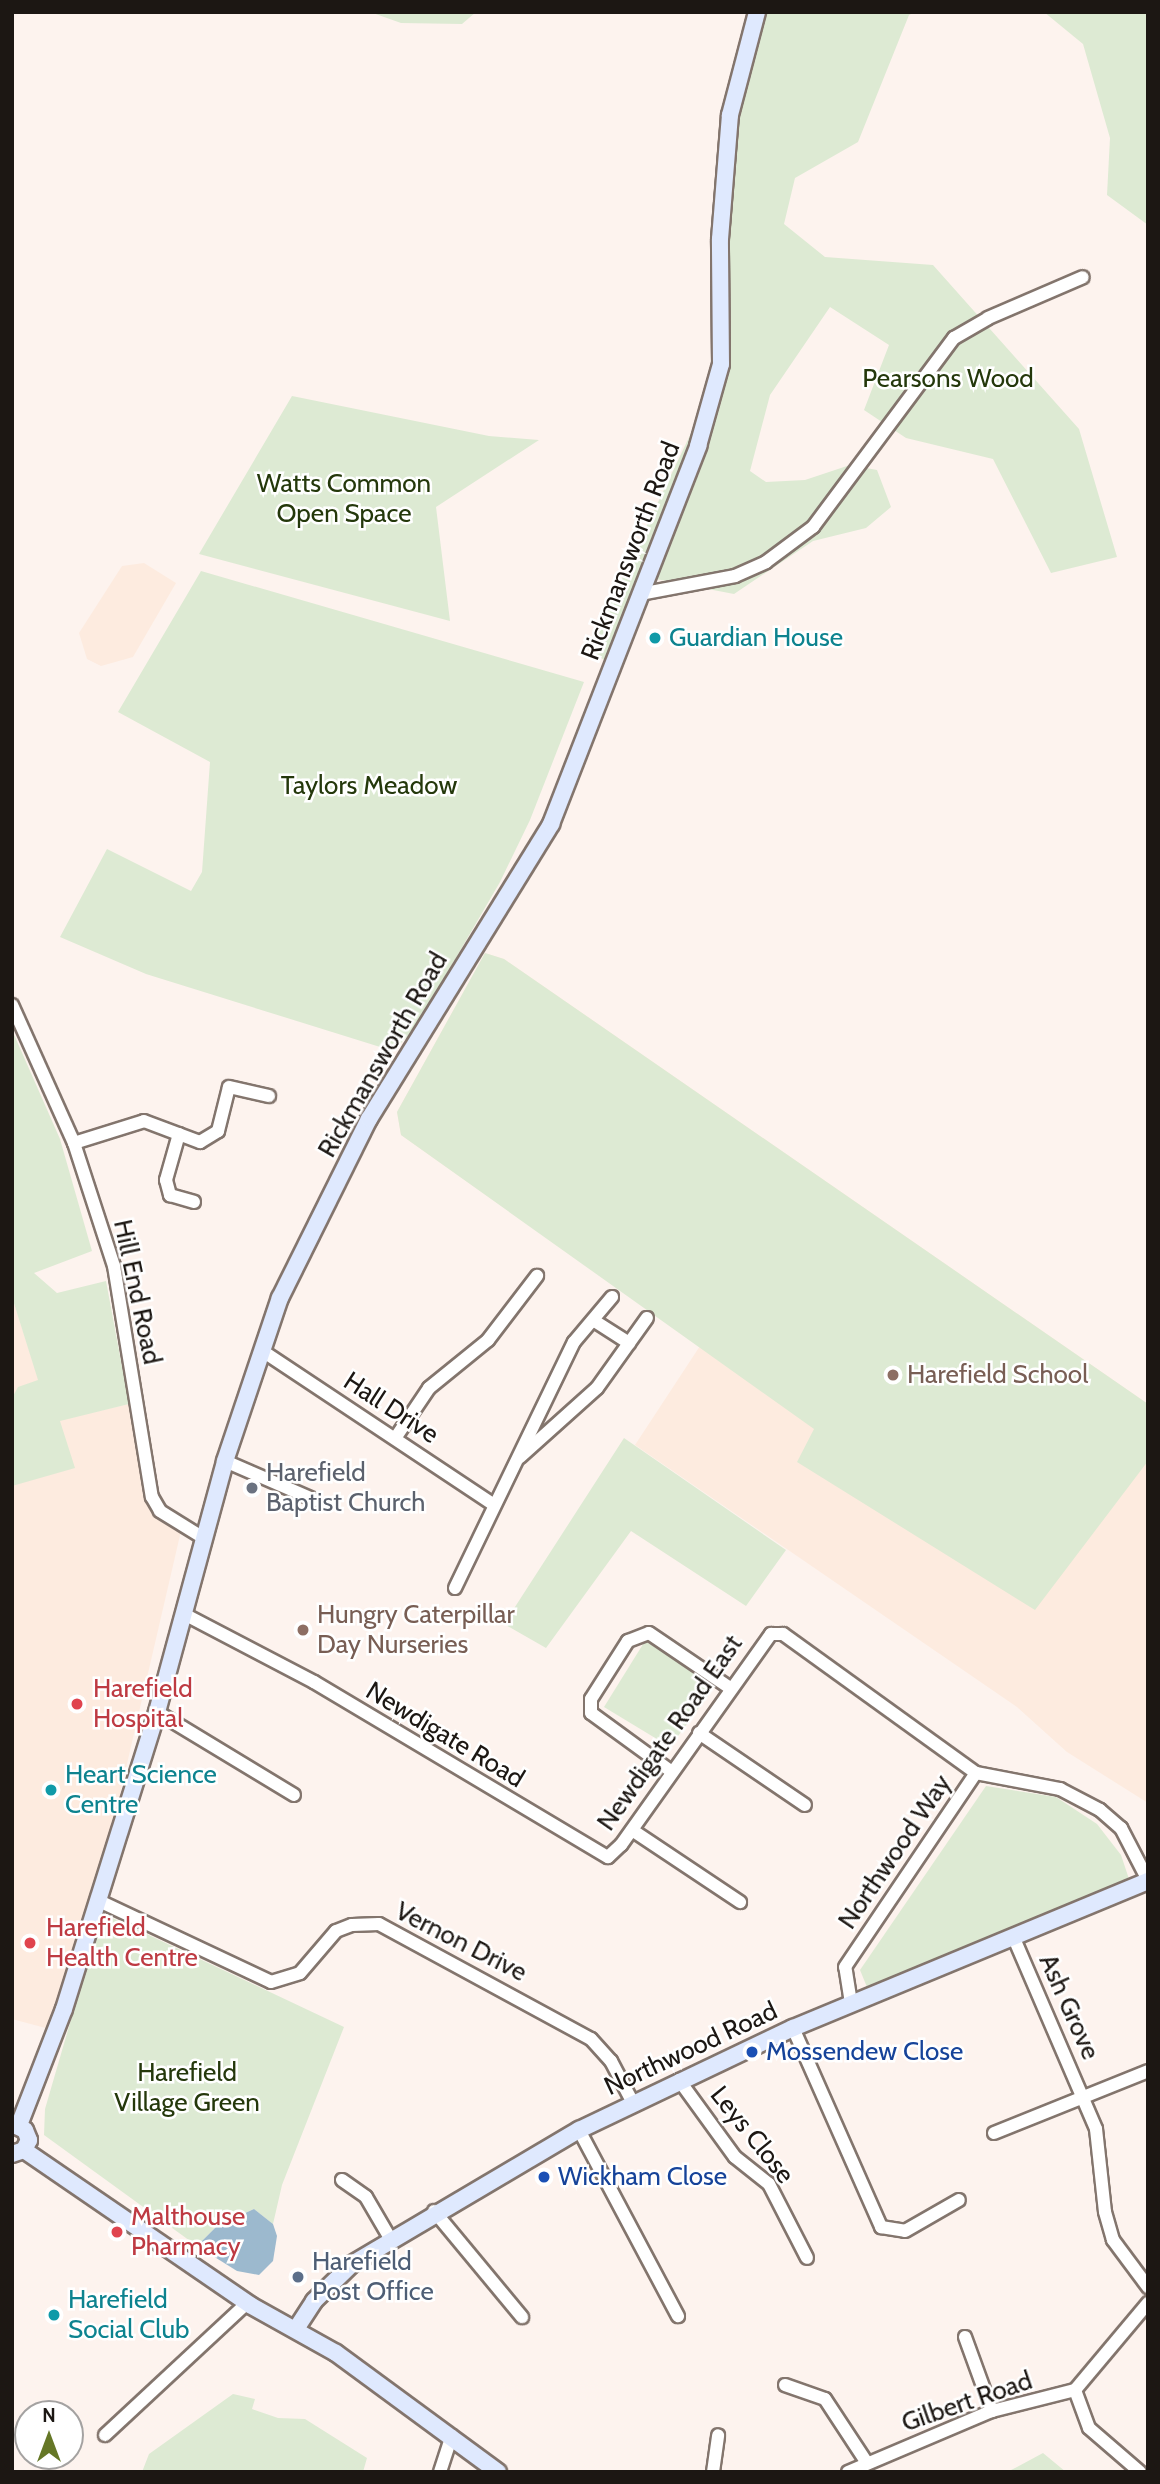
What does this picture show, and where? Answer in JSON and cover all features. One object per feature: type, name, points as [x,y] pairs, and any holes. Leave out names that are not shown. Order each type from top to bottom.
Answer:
[{"type":"street","name":"Rickmansworth Road","points":[[16,2125],[52,2043],[157,1712],[202,1537],[225,1461],[264,1352],[279,1298],[369,1119],[551,824],[698,446],[719,376],[726,150],[730,115],[757,12]]},
{"type":"street","points":[[640,594],[726,579],[766,562],[813,527],[944,346],[988,318],[1083,277]]},
{"type":"street","name":"Hill End Road","points":[[12,1005],[74,1143],[114,1266],[152,1497],[160,1511],[202,1537]]},
{"type":"street","points":[[74,1143],[144,1121],[200,1142],[218,1130],[229,1087],[269,1096]]},
{"type":"street","points":[[179,1134],[166,1180],[170,1195],[194,1202]]},
{"type":"street","points":[[396,1437],[429,1388],[488,1340],[537,1276]]},
{"type":"street","points":[[455,1588],[493,1504],[574,1342],[612,1297]]},
{"type":"street","points":[[515,1461],[597,1388],[647,1318]]},
{"type":"street","points":[[593,1320],[629,1343]]},
{"type":"street","name":"Hall Drive","points":[[264,1352],[396,1437],[493,1504]]},
{"type":"street","points":[[225,1461],[315,1500]]},
{"type":"street","name":"Newdigate Road","points":[[184,1614],[314,1682],[608,1857]]},
{"type":"street","points":[[672,1772],[591,1713],[591,1699],[628,1641],[649,1633],[730,1688]]},
{"type":"street","name":"Newdigate Road East","points":[[608,1857],[632,1830],[762,1641],[771,1634],[783,1634],[976,1773]]},
{"type":"street","points":[[157,1712],[294,1796]]},
{"type":"street","points":[[699,1733],[805,1805]]},
{"type":"street","name":"Northwood Way","points":[[850,2003],[845,1967],[976,1773],[1060,1790],[1100,1810],[1121,1828],[1148,1880]]},
{"type":"street","points":[[632,1830],[740,1902]]},
{"type":"street","name":"Northwood Road","points":[[296,2329],[328,2285],[390,2238],[579,2130],[679,2080],[793,2028],[1148,1880]]},
{"type":"street","name":"Vernon Drive","points":[[97,1900],[271,1982],[300,1973],[336,1931],[352,1925],[379,1924],[591,2039],[605,2052],[633,2103]]},
{"type":"street","name":"Ash Grove","points":[[1013,1936],[1083,2096],[1100,2146],[1107,2224],[1130,2269],[1148,2287]]},
{"type":"street","points":[[793,2028],[881,2227],[905,2231],[959,2200]]},
{"type":"street","name":"Ash Grove","points":[[1083,2096],[1148,2071]]},
{"type":"street","name":"Leys Close","points":[[679,2080],[735,2157],[769,2184],[807,2258]]},
{"type":"street","points":[[994,2133],[1083,2096]]},
{"type":"street","points":[[16,2125],[28,2136],[18,2152],[247,2303],[296,2329],[452,2436],[498,2472]]},
{"type":"street","points":[[579,2130],[678,2316]]},
{"type":"street","points":[[342,2180],[366,2197],[390,2238]]},
{"type":"street","points":[[434,2211],[522,2317]]},
{"type":"street","points":[[105,2435],[247,2303]]},
{"type":"street","name":"Gilbert Road","points":[[850,2471],[992,2411],[1075,2390],[1148,2303]]},
{"type":"street","points":[[965,2337],[992,2411]]},
{"type":"street","points":[[785,2385],[825,2399],[867,2463]]},
{"type":"street","points":[[1075,2390],[1089,2428],[1140,2472]]},
{"type":"street","points":[[713,2472],[718,2435]]},
{"type":"street","points":[[440,2472],[452,2436]]},
{"type":"shaded area","points":[[144,563],[176,583],[133,657],[101,666],[87,659],[79,633],[122,566]]},
{"type":"shaded area","name":"Harefield School","points":[[485,953],[504,959],[1148,1404],[1148,1803],[1067,1752],[1017,1707],[635,1445],[700,1346],[401,1135],[397,1112]]},
{"type":"shaded area","name":"Harefield Hospital","points":[[12,1297],[52,1422],[129,1404],[153,1515],[181,1531],[101,1876],[53,2030],[12,2019]]},
{"type":"green space","points":[[370,12],[476,12],[462,24],[401,23]]},
{"type":"green space","name":"Pearsons Wood","points":[[765,12],[915,12],[909,15],[858,142],[795,178],[784,224],[825,257],[933,265],[1079,429],[1117,557],[1051,573],[993,459],[906,438],[864,410],[889,345],[830,307],[770,395],[750,471],[766,482],[805,480],[850,465],[877,470],[891,507],[866,528],[813,541],[734,594],[656,579],[616,668],[588,649],[724,364],[726,167]]},
{"type":"green space","points":[[1044,12],[1148,12],[1148,225],[1107,195],[1110,138],[1083,44]]},
{"type":"green space","name":"Watts Common Open Space","points":[[292,396],[489,436],[539,440],[436,507],[450,621],[199,554]]},
{"type":"green space","name":"Taylors Meadow","points":[[201,571],[584,682],[530,820],[500,882],[414,1030],[393,1051],[146,974],[60,937],[107,849],[191,891],[202,872],[210,762],[118,712]]},
{"type":"green space","name":"Harefield School","points":[[485,953],[504,959],[1148,1404],[1148,1461],[1035,1610],[797,1462],[814,1429],[401,1135],[397,1112]]},
{"type":"green space","points":[[12,1030],[60,1139],[92,1251],[34,1273],[57,1293],[106,1281],[129,1404],[60,1421],[75,1468],[12,1486],[12,1398],[18,1387],[38,1380],[12,1297]]},
{"type":"green space","points":[[624,1438],[786,1550],[746,1606],[631,1531],[546,1648],[504,1624]]},
{"type":"green space","points":[[645,1641],[715,1686],[670,1747],[604,1707]]},
{"type":"green space","points":[[986,1786],[1056,1797],[1097,1824],[1121,1855],[1131,1885],[869,1992],[860,1970]]},
{"type":"green space","name":"Harefield Village Green","points":[[102,1913],[344,2027],[282,2185],[273,2224],[254,2209],[217,2226],[197,2246],[44,2135],[45,2109]]},
{"type":"green space","points":[[233,2394],[255,2399],[252,2409],[278,2418],[305,2419],[367,2458],[363,2472],[142,2472],[149,2454]]},
{"type":"green space","points":[[1043,2453],[1066,2472],[1007,2472],[1017,2467]]},
{"type":"water","points":[[254,2209],[273,2224],[277,2236],[273,2261],[259,2275],[237,2271],[197,2246],[217,2226]]},
{"type":"place","name":"Guardian House","points":[[655,638]]},
{"type":"place","name":"Harefield School","points":[[893,1375]]},
{"type":"place","name":"Harefield Baptist Church","points":[[252,1488]]},
{"type":"place","name":"Hungry Caterpillar Day Nurseries","points":[[303,1630]]},
{"type":"place","name":"Harefield Hospital","points":[[77,1704]]},
{"type":"place","name":"Heart Science Centre","points":[[51,1790]]},
{"type":"place","name":"Harefield Health Centre","points":[[30,1943]]},
{"type":"place","name":"Mossendew Close","points":[[752,2052]]},
{"type":"place","name":"Wickham Close","points":[[544,2177]]},
{"type":"place","name":"Malthouse Pharmacy","points":[[117,2232]]},
{"type":"place","name":"Harefield Post Office","points":[[298,2277]]},
{"type":"place","name":"Harefield Social Club","points":[[54,2315]]}]
